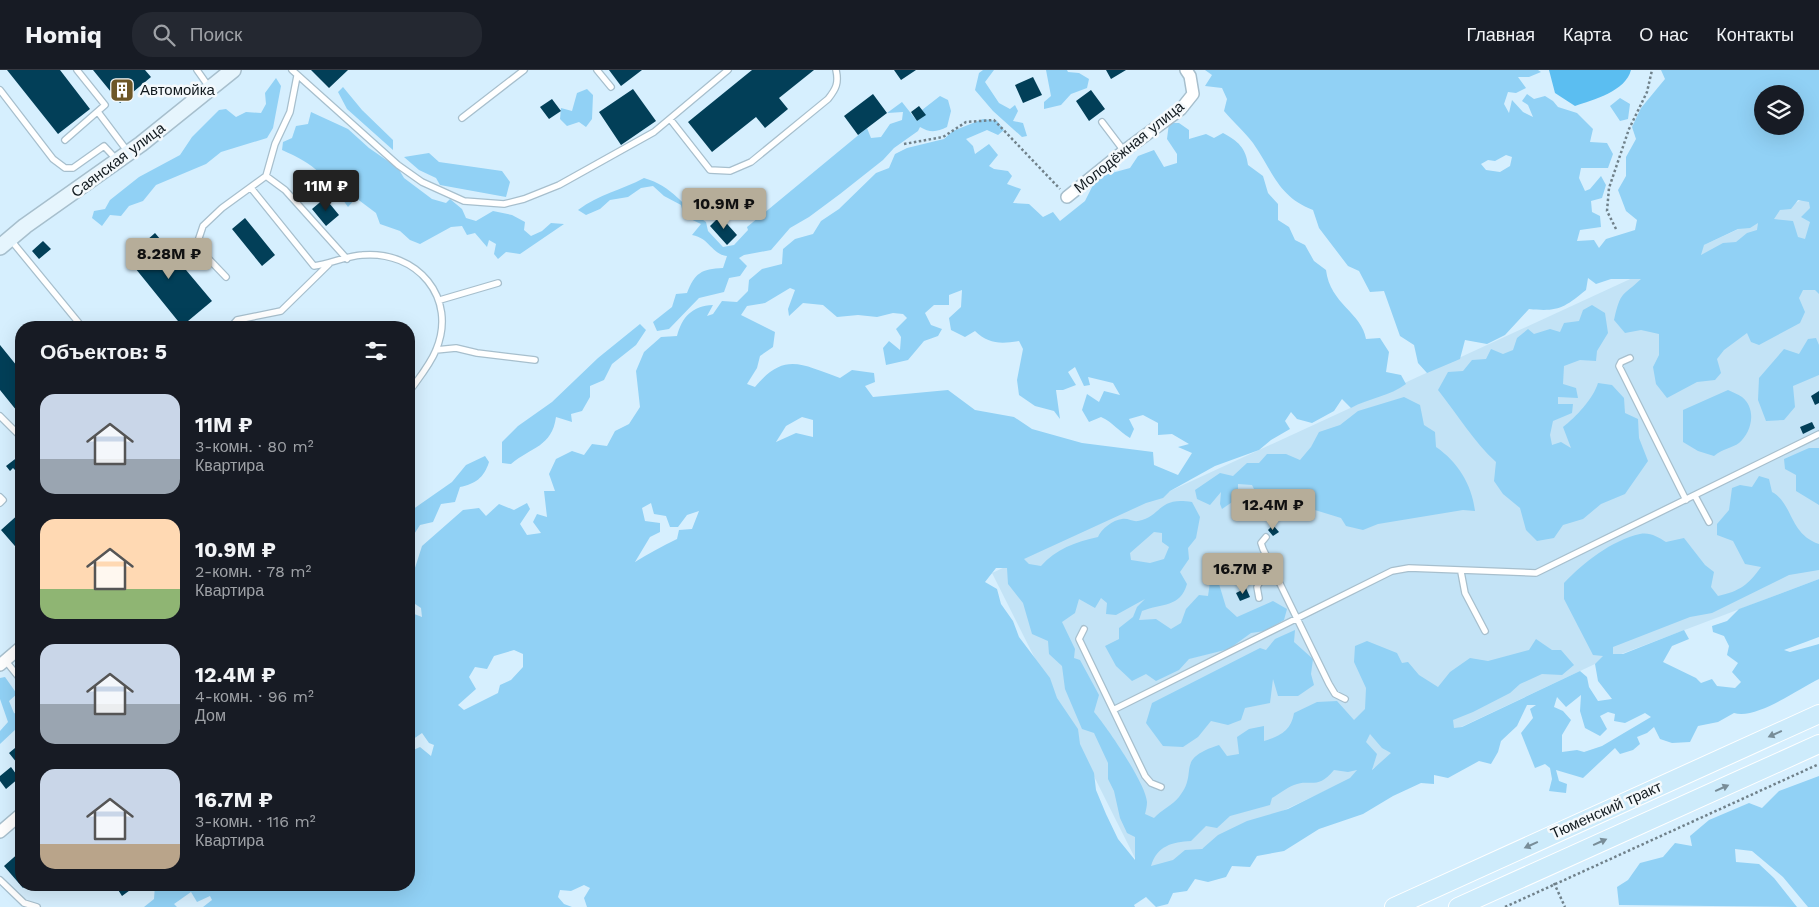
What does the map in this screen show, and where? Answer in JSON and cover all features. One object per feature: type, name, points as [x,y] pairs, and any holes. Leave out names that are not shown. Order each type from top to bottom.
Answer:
[{"type":"main road","name":"Тюменский тракт","points":[[1394,907],[1819,714]]},
{"type":"main road","name":"Тюменский тракт","points":[[1458,907],[1819,744]]},
{"type":"street","name":"Саянская улица","points":[[5,243],[123,157],[234,70]]},
{"type":"street","name":"Молодёжная улица","points":[[1068,197],[1124,151],[1181,109],[1193,94],[1190,76],[1186,70]]},
{"type":"street","points":[[3,663],[15,652]]},
{"type":"street","points":[[0,832],[15,819]]},
{"type":"lane","points":[[65,140],[104,105],[77,70]]},
{"type":"lane","points":[[197,70],[210,88]]},
{"type":"lane","points":[[292,70],[391,159],[414,176],[443,193],[464,201],[485,204],[504,204],[524,199],[559,185],[654,132],[728,70]]},
{"type":"lane","points":[[462,118],[524,70]]},
{"type":"lane","points":[[597,70],[611,87]]},
{"type":"lane","points":[[670,119],[710,170],[730,171],[750,162],[828,99],[836,90],[838,82],[836,70]]},
{"type":"lane","points":[[226,277],[204,254],[198,241],[203,226],[222,208],[266,176],[275,144],[290,112],[297,76]]},
{"type":"lane","points":[[0,90],[54,159],[65,168],[73,168],[104,146],[123,157]]},
{"type":"lane","points":[[98,112],[123,157]]},
{"type":"lane","points":[[1102,122],[1124,151]]},
{"type":"lane","points":[[266,176],[286,190],[347,258]]},
{"type":"lane","points":[[251,188],[314,266],[330,264],[363,255],[387,257],[412,266],[429,280],[440,300],[442,324],[436,350],[415,383]]},
{"type":"lane","points":[[5,243],[77,321]]},
{"type":"lane","points":[[236,321],[281,311],[330,264]]},
{"type":"lane","points":[[440,300],[498,283]]},
{"type":"lane","points":[[436,350],[456,348],[477,353],[535,360]]},
{"type":"lane","points":[[1630,358],[1621,362],[1619,366],[1686,500]]},
{"type":"lane","points":[[0,416],[15,432]]},
{"type":"lane","points":[[1114,709],[1392,571],[1409,568],[1461,572],[1536,573],[1819,434]]},
{"type":"lane","points":[[1695,496],[1709,522]]},
{"type":"lane","points":[[0,497],[3,500],[0,503]]},
{"type":"lane","points":[[1266,537],[1261,543],[1262,549],[1334,694],[1345,700]]},
{"type":"lane","points":[[1259,598],[1257,587],[1262,578],[1275,572]]},
{"type":"lane","points":[[1461,572],[1465,593],[1485,630]]},
{"type":"lane","points":[[1084,629],[1079,639],[1145,776],[1151,783],[1161,787]]},
{"type":"lane","points":[[3,663],[15,674]]},
{"type":"lane","points":[[0,880],[24,903],[37,907]]},
{"type":"path","points":[[1616,229],[1607,211],[1609,188],[1629,129],[1647,92],[1652,70]]},
{"type":"path","points":[[904,144],[943,137],[966,122],[994,120],[1068,197]]},
{"type":"path","points":[[1504,907],[1819,764]]},
{"type":"path","points":[[1547,867],[1565,907]]},
{"type":"shaded area","points":[[983,70],[994,70],[985,82],[999,103],[1010,109],[1015,105],[1018,111],[1013,121],[1023,123],[1027,136],[1022,137],[993,111],[975,90],[979,73]]},
{"type":"shaded area","points":[[1046,70],[1067,70],[1068,72],[1079,73],[1089,79],[1087,88],[1071,94],[1061,105],[1044,109],[1044,102],[1051,96]]},
{"type":"shaded area","points":[[1205,70],[1538,70],[1541,72],[1529,77],[1518,77],[1526,88],[1516,93],[1508,92],[1504,104],[1509,113],[1512,100],[1523,112],[1533,117],[1528,105],[1522,101],[1527,94],[1534,99],[1545,96],[1558,107],[1577,113],[1593,129],[1590,142],[1607,143],[1613,154],[1608,168],[1581,168],[1579,178],[1585,191],[1590,189],[1601,176],[1606,185],[1602,198],[1591,201],[1592,212],[1600,216],[1601,227],[1580,230],[1577,241],[1594,240],[1599,248],[1606,239],[1635,230],[1637,220],[1626,211],[1618,190],[1626,176],[1626,157],[1636,139],[1632,127],[1641,108],[1665,79],[1661,70],[1819,70],[1819,294],[1815,290],[1803,290],[1799,298],[1805,312],[1800,323],[1759,345],[1751,342],[1747,333],[1724,350],[1717,359],[1721,373],[1715,380],[1697,382],[1667,398],[1656,384],[1653,367],[1659,355],[1659,334],[1641,330],[1625,333],[1614,320],[1618,303],[1623,295],[1641,279],[1611,279],[1596,284],[1588,278],[1586,290],[1566,305],[1547,310],[1529,309],[1505,335],[1487,344],[1465,340],[1460,359],[1427,373],[1418,363],[1414,345],[1400,336],[1384,291],[1370,292],[1359,271],[1348,266],[1319,228],[1313,210],[1292,198],[1277,182],[1253,143],[1224,111],[1227,99],[1222,88],[1205,86],[1212,75]],"holes":[[[1506,155],[1512,157],[1510,166],[1500,172],[1486,170],[1481,164],[1488,160],[1495,161]],[[1798,200],[1809,202],[1810,208],[1801,217],[1810,222],[1805,239],[1798,237],[1793,221],[1774,219],[1780,210],[1791,209]],[[1758,223],[1757,230],[1747,233],[1736,242],[1723,243],[1701,255],[1704,245],[1738,229],[1750,228]]]},
{"type":"shaded area","points":[[1549,70],[1631,70],[1623,84],[1616,89],[1599,98],[1575,106],[1555,93]]},
{"type":"shaded area","points":[[276,78],[281,86],[273,128],[267,138],[221,152],[206,164],[156,185],[143,201],[129,206],[121,216],[110,215],[102,226],[92,218],[94,211],[105,209],[110,200],[139,177],[180,155],[192,137],[219,110],[226,109],[236,117],[246,112],[261,113],[266,104],[265,93]]},
{"type":"shaded area","points":[[343,87],[362,110],[393,140],[393,150],[347,109],[338,92]]},
{"type":"shaded area","points":[[587,89],[593,95],[592,119],[586,127],[579,122],[567,126],[560,119],[561,108],[572,111],[577,93]]},
{"type":"shaded area","points":[[940,96],[948,100],[951,111],[947,127],[934,131],[920,127],[918,131],[894,148],[883,160],[840,194],[809,217],[790,228],[771,250],[744,255],[739,258],[747,266],[740,276],[729,278],[724,292],[699,298],[669,329],[657,331],[653,322],[672,307],[676,294],[687,293],[693,281],[700,273],[723,268],[727,256],[717,252],[703,239],[692,235],[701,224],[684,216],[681,205],[664,196],[653,186],[641,188],[628,197],[610,200],[600,209],[586,215],[578,210],[602,196],[644,178],[663,186],[706,222],[708,231],[723,247],[734,245],[748,230],[747,227],[867,128],[871,138],[881,137],[890,124],[902,120],[903,112],[887,113],[902,102],[917,121],[925,115],[922,110]]},
{"type":"shaded area","points":[[1620,98],[1630,104],[1628,119],[1620,121],[1610,106]]},
{"type":"shaded area","points":[[311,112],[348,129],[369,148],[398,168],[404,178],[432,199],[446,203],[450,199],[462,209],[466,218],[476,221],[493,211],[512,215],[525,222],[524,230],[531,236],[542,231],[551,223],[564,224],[520,254],[506,252],[498,259],[494,254],[496,244],[489,240],[487,247],[475,233],[467,235],[462,226],[451,227],[420,244],[410,240],[400,231],[380,224],[376,213],[356,198],[348,207],[320,173],[282,150],[283,142],[292,138],[296,126],[308,124]]},
{"type":"shaded area","points":[[983,119],[997,121],[1004,130],[998,135],[987,130],[966,139],[973,146],[975,154],[989,144],[998,155],[989,166],[994,169],[1008,171],[1012,176],[1007,184],[1021,189],[1013,203],[1029,204],[1043,217],[1053,212],[1060,221],[1085,201],[1097,177],[1130,168],[1138,156],[1154,150],[1164,167],[1177,163],[1177,154],[1167,139],[1169,123],[1179,123],[1189,130],[1189,139],[1206,134],[1214,138],[1223,133],[1240,146],[1245,154],[1248,165],[1263,176],[1268,193],[1278,204],[1278,220],[1289,227],[1295,240],[1305,245],[1314,261],[1326,270],[1333,291],[1359,322],[1366,339],[1380,338],[1389,352],[1386,372],[1401,375],[1406,384],[1351,408],[1342,399],[1334,411],[1312,423],[1297,419],[1291,412],[1285,421],[1290,429],[1271,440],[1259,450],[1215,466],[1170,491],[1163,498],[1146,503],[1024,559],[1029,564],[1041,566],[1066,547],[1098,537],[1105,528],[1115,521],[1124,519],[1138,521],[1152,516],[1166,504],[1181,501],[1192,502],[1200,517],[1196,538],[1188,548],[1189,559],[1180,572],[1187,584],[1184,592],[1169,604],[1142,611],[1139,620],[1156,619],[1171,629],[1181,623],[1186,609],[1199,595],[1208,596],[1210,582],[1219,584],[1226,607],[1237,617],[1273,601],[1287,609],[1284,620],[1265,631],[1251,633],[1229,649],[1189,659],[1179,670],[1156,681],[1146,674],[1132,681],[1116,666],[1105,646],[1119,639],[1119,628],[1133,617],[1137,607],[1145,599],[1116,615],[1106,614],[1107,603],[1101,598],[1095,608],[1079,599],[1075,613],[1062,622],[1075,649],[1074,658],[1080,660],[1099,695],[1094,712],[1108,730],[1140,782],[1147,802],[1145,814],[1154,818],[1179,797],[1188,780],[1192,761],[1205,750],[1219,745],[1227,756],[1239,754],[1237,737],[1249,729],[1264,726],[1264,741],[1275,737],[1284,732],[1293,719],[1294,713],[1317,702],[1337,701],[1354,720],[1365,709],[1366,688],[1354,662],[1355,646],[1367,641],[1397,653],[1402,663],[1408,662],[1419,675],[1438,687],[1450,672],[1470,658],[1488,661],[1529,650],[1536,639],[1552,650],[1561,650],[1574,665],[1562,675],[1542,674],[1520,684],[1510,693],[1453,720],[1454,728],[1462,727],[1580,671],[1587,677],[1589,687],[1598,701],[1612,699],[1598,681],[1595,664],[1603,656],[1593,655],[1564,599],[1564,583],[1589,560],[1619,541],[1640,534],[1647,534],[1654,535],[1666,542],[1684,538],[1705,565],[1714,572],[1711,587],[1718,596],[1738,589],[1747,583],[1761,567],[1745,564],[1733,541],[1717,535],[1717,524],[1729,510],[1732,488],[1740,485],[1752,487],[1759,476],[1769,479],[1772,492],[1784,503],[1796,526],[1809,539],[1819,544],[1819,570],[1789,575],[1712,613],[1690,617],[1613,647],[1613,654],[1623,654],[1684,630],[1689,639],[1672,646],[1663,662],[1696,678],[1701,683],[1712,679],[1717,686],[1735,688],[1741,682],[1732,672],[1738,663],[1727,655],[1729,646],[1724,636],[1713,632],[1712,626],[1727,621],[1739,609],[1819,579],[1819,637],[1784,650],[1790,652],[1819,644],[1819,679],[1765,708],[1743,714],[1734,713],[1718,722],[1698,726],[1690,742],[1672,743],[1660,739],[1654,727],[1647,733],[1637,737],[1640,744],[1633,750],[1620,754],[1615,748],[1583,778],[1556,770],[1559,781],[1567,784],[1566,793],[1549,791],[1552,779],[1550,768],[1545,764],[1535,768],[1521,733],[1533,718],[1530,709],[1536,705],[1527,705],[1517,726],[1501,741],[1498,752],[1491,764],[1479,761],[1448,778],[1434,775],[1434,784],[1421,783],[1393,796],[1363,814],[1319,829],[1284,851],[1257,856],[1250,867],[1232,866],[1226,877],[1208,882],[1195,879],[1187,891],[1173,893],[1168,904],[1156,907],[1146,897],[1134,905],[1135,907],[587,907],[584,898],[590,888],[584,885],[571,891],[560,890],[558,897],[564,904],[572,907],[203,907],[212,900],[210,896],[197,902],[191,892],[174,904],[177,907],[144,907],[154,899],[155,891],[415,891],[415,749],[420,747],[431,756],[434,745],[429,743],[422,733],[415,738],[415,614],[422,617],[421,608],[415,604],[415,568],[422,546],[463,510],[479,508],[486,516],[499,504],[514,510],[527,503],[530,509],[520,524],[527,535],[541,533],[533,522],[537,514],[547,517],[544,491],[555,491],[549,474],[556,459],[572,451],[584,455],[592,444],[607,446],[615,431],[629,424],[640,407],[636,371],[644,352],[661,337],[677,336],[685,318],[694,310],[713,305],[707,316],[713,314],[722,301],[737,302],[748,291],[749,280],[762,269],[782,264],[783,249],[795,239],[813,234],[821,221],[839,209],[876,173],[889,168],[895,154],[907,148],[944,139],[953,131]],"holes":[[[790,288],[795,290],[788,309],[789,316],[803,303],[823,305],[837,317],[858,315],[877,317],[893,313],[903,314],[907,318],[896,329],[901,337],[900,350],[889,341],[883,348],[886,365],[908,360],[924,341],[938,336],[942,329],[931,325],[925,313],[934,305],[949,305],[949,295],[962,290],[961,307],[949,318],[951,330],[965,337],[975,331],[990,341],[995,342],[1019,341],[1023,349],[1017,380],[1019,395],[1035,406],[1054,411],[1060,419],[1056,390],[1063,390],[1076,385],[1068,372],[1075,367],[1084,386],[1090,385],[1088,377],[1113,383],[1120,395],[1104,391],[1099,402],[1087,394],[1082,410],[1089,422],[1101,417],[1130,438],[1134,429],[1129,419],[1143,415],[1158,423],[1158,435],[1172,434],[1189,444],[1178,447],[1192,453],[1178,475],[1154,465],[1153,452],[1082,443],[1032,429],[1014,417],[975,410],[948,390],[873,397],[865,386],[875,382],[874,373],[852,370],[840,378],[804,366],[785,365],[766,376],[755,387],[747,384],[757,368],[760,356],[773,347],[775,332],[741,315],[747,306],[765,303]],[[802,417],[813,420],[813,437],[796,433],[776,442],[786,426]],[[651,503],[654,514],[666,516],[670,527],[678,527],[687,515],[699,511],[692,529],[679,530],[677,539],[635,562],[650,537],[660,532],[660,523],[645,521],[642,508]],[[1154,532],[1162,533],[1162,542],[1169,547],[1164,559],[1150,563],[1131,560],[1130,553]],[[996,568],[1007,568],[1008,584],[1023,603],[1032,634],[1048,641],[1049,654],[1062,666],[1065,689],[1082,729],[1094,733],[1108,763],[1108,779],[1114,791],[1120,818],[1127,833],[1135,837],[1135,860],[1118,839],[1106,814],[1096,790],[1094,773],[1080,744],[1078,729],[1057,698],[1050,678],[1019,637],[1013,621],[1001,604],[997,589],[985,582]],[[514,650],[523,654],[523,667],[511,680],[500,685],[498,693],[464,710],[458,705],[476,689],[469,677],[475,667],[487,669],[494,656]],[[1581,695],[1580,711],[1585,728],[1600,736],[1607,729],[1600,716],[1608,712],[1615,714],[1614,721],[1625,723],[1645,713],[1651,717],[1602,746],[1584,752],[1577,750],[1562,752],[1562,735],[1571,720],[1563,711],[1554,707],[1557,697],[1566,707]],[[1370,734],[1382,748],[1391,753],[1372,770],[1377,754],[1366,742]],[[1334,770],[1348,772],[1357,770],[1350,778],[1288,809],[1247,821],[1218,835],[1202,849],[1185,850],[1173,860],[1151,866],[1157,854],[1166,846],[1191,841],[1206,826],[1217,828],[1230,816],[1270,805],[1272,798],[1294,785],[1323,780]]]},
{"type":"shaded area","points":[[429,153],[439,162],[502,171],[510,182],[506,197],[440,185],[436,178],[419,170],[404,157]]},
{"type":"shaded area","points":[[1819,192],[1819,579],[1595,664],[1144,876],[992,573]]},
{"type":"shaded area","points":[[1592,305],[1605,313],[1608,333],[1597,351],[1596,361],[1580,360],[1564,366],[1563,384],[1576,388],[1578,398],[1558,397],[1558,404],[1573,404],[1572,413],[1553,421],[1550,435],[1552,445],[1561,442],[1571,448],[1563,427],[1584,407],[1598,383],[1612,385],[1624,398],[1625,413],[1638,419],[1639,438],[1648,461],[1625,494],[1601,504],[1583,519],[1563,525],[1554,538],[1537,541],[1526,530],[1520,508],[1503,494],[1494,481],[1496,462],[1473,437],[1438,390],[1448,372],[1463,371],[1472,360],[1486,359],[1491,349],[1503,354],[1513,350],[1517,338],[1528,329],[1534,334],[1550,329],[1560,332],[1564,323],[1579,321],[1583,310]]},
{"type":"shaded area","points":[[640,324],[646,330],[636,345],[612,364],[604,380],[590,386],[590,397],[582,411],[571,414],[572,422],[556,417],[554,427],[545,441],[511,464],[502,463],[502,442],[518,426],[552,402],[598,358]]},
{"type":"shaded area","points":[[1816,338],[1819,345],[1819,375],[1793,386],[1795,407],[1784,420],[1766,421],[1758,400],[1759,378],[1784,349],[1799,354],[1808,339]]},
{"type":"shaded area","points":[[1728,390],[1742,397],[1750,408],[1750,427],[1739,443],[1714,456],[1698,451],[1683,442],[1683,410]]},
{"type":"shaded area","points":[[1404,397],[1420,405],[1424,425],[1435,432],[1436,447],[1451,460],[1463,475],[1471,492],[1475,511],[1463,510],[1378,524],[1363,530],[1346,526],[1341,518],[1292,503],[1275,509],[1262,505],[1252,485],[1238,484],[1238,498],[1222,509],[1220,504],[1221,492],[1210,505],[1197,499],[1195,490],[1220,473],[1233,476],[1247,463],[1259,463],[1267,454],[1286,454],[1300,460],[1311,447],[1319,432],[1340,425],[1358,411]]},
{"type":"shaded area","points":[[1809,448],[1819,448],[1819,505],[1796,491],[1796,475],[1785,469],[1784,459]]},
{"type":"shaded area","points":[[485,456],[489,462],[482,476],[470,484],[460,487],[455,502],[441,504],[433,522],[420,525],[415,533],[415,508],[452,482],[466,465]]},
{"type":"shaded area","points":[[1295,630],[1294,642],[1313,659],[1311,674],[1314,685],[1298,696],[1278,696],[1273,679],[1270,703],[1245,708],[1241,720],[1228,725],[1211,721],[1198,737],[1183,747],[1163,746],[1146,723],[1152,703],[1260,648],[1266,650],[1275,639]]},
{"type":"shaded area","points":[[5,677],[15,691],[15,696],[9,701],[15,713],[15,730],[0,744],[0,731],[8,722],[0,699],[0,678]]},
{"type":"shaded area","points":[[1819,776],[1819,907],[1808,907],[1783,877],[1752,851],[1735,849],[1736,862],[1759,864],[1774,878],[1797,907],[1619,905],[1617,887],[1628,880],[1640,863],[1663,857],[1675,843],[1692,846],[1690,836],[1709,820],[1749,803],[1762,808],[1779,791]]},
{"type":"building","points":[[7,70],[60,70],[90,109],[58,134]]},
{"type":"building","name":"Автомойка","points":[[93,70],[145,70],[151,77],[120,103]]},
{"type":"building","points":[[311,70],[348,70],[329,88]]},
{"type":"building","points":[[609,70],[642,70],[621,86]]},
{"type":"building","points":[[752,70],[814,70],[779,98],[788,109],[765,128],[756,117],[712,152],[688,122]]},
{"type":"building","points":[[894,70],[916,70],[901,80]]},
{"type":"building","points":[[1106,70],[1126,70],[1111,79]]},
{"type":"building","points":[[1033,77],[1042,95],[1023,103],[1015,85]]},
{"type":"building","points":[[633,89],[656,121],[621,145],[599,112]]},
{"type":"building","points":[[1091,90],[1105,109],[1089,121],[1076,101]]},
{"type":"building","points":[[873,94],[887,113],[858,135],[844,116]]},
{"type":"building","points":[[552,99],[561,111],[549,119],[540,107]]},
{"type":"building","points":[[919,106],[926,115],[917,121],[911,112]]},
{"type":"building","points":[[325,198],[339,215],[326,226],[312,209]]},
{"type":"building","points":[[720,216],[737,235],[727,245],[710,226]]},
{"type":"building","points":[[245,218],[275,255],[262,266],[232,229]]},
{"type":"building","points":[[155,233],[212,301],[188,321],[178,321],[127,258]]},
{"type":"building","points":[[43,241],[51,249],[39,259],[32,251]]},
{"type":"building","points":[[0,345],[15,364],[15,409],[0,390]]},
{"type":"building","points":[[1819,391],[1819,403],[1815,405],[1811,396]]},
{"type":"building","points":[[1812,422],[1815,428],[1803,434],[1800,427]]},
{"type":"building","points":[[15,459],[15,470],[13,468],[10,471],[6,466]]},
{"type":"building","points":[[15,517],[15,546],[1,530]]},
{"type":"building","points":[[1273,525],[1279,532],[1273,536],[1268,530]]},
{"type":"building","points":[[1246,588],[1250,597],[1240,601],[1236,593]]},
{"type":"building","points":[[15,748],[15,760],[9,753]]},
{"type":"building","points":[[11,767],[15,772],[15,781],[6,789],[0,781],[0,776]]},
{"type":"building","points":[[15,856],[15,879],[4,866]]},
{"type":"building","points":[[119,891],[129,891],[122,896]]},
{"type":"place","name":"Автомойка","points":[[122,90]]}]
